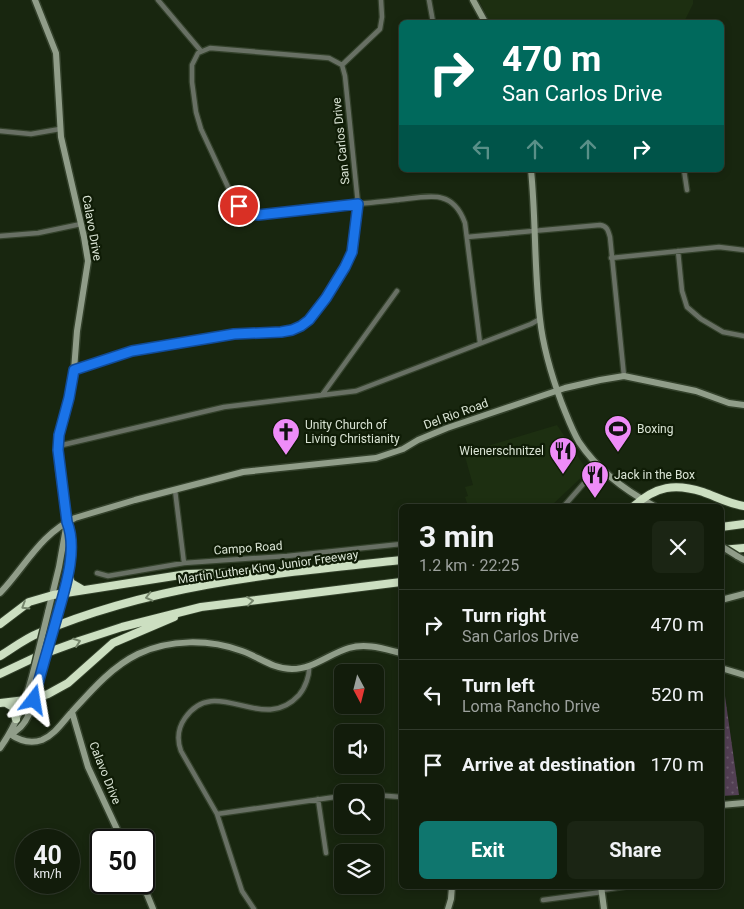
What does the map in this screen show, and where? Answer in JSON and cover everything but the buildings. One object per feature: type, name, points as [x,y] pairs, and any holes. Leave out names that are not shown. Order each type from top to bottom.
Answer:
[{"type":"highway","points":[[636,504],[660,489],[678,487],[703,492],[725,502],[744,506]]},
{"type":"highway","points":[[724,527],[744,524]]},
{"type":"highway","points":[[724,550],[744,548]]},
{"type":"highway","name":"Martin Luther King Junior Freeway","points":[[0,656],[38,633],[125,603],[209,584],[399,560]]},
{"type":"highway","points":[[0,624],[29,602],[53,595],[201,573],[300,572]]},
{"type":"highway","points":[[68,575],[71,583],[85,591]]},
{"type":"highway","points":[[0,674],[38,656],[79,641],[122,627],[201,607],[399,582]]},
{"type":"highway","points":[[3,703],[34,700],[48,694],[68,683],[113,643],[148,627],[201,607]]},
{"type":"highway","points":[[3,703],[13,707],[16,719]]},
{"type":"street","name":"Calavo Drive","points":[[10,734],[17,732],[21,728],[34,700],[68,575],[72,544],[59,469],[58,446],[74,370],[77,331],[87,268],[87,252],[60,129],[56,53],[35,0]]},
{"type":"street","points":[[158,0],[201,51]]},
{"type":"street","points":[[381,0],[382,17],[380,29],[342,66],[329,58],[213,48],[201,51],[194,58],[192,65],[196,112],[201,129],[234,200],[241,209],[249,214],[258,215],[441,197],[454,205],[465,222],[480,343]]},
{"type":"street","points":[[429,0],[433,20]]},
{"type":"street","points":[[473,0],[484,20]]},
{"type":"street","name":"San Carlos Drive","points":[[74,370],[132,351],[234,334],[281,332],[292,330],[309,320],[326,298],[352,252],[358,204],[345,76],[342,66]]},
{"type":"street","points":[[0,131],[31,134],[60,129]]},
{"type":"street","points":[[531,172],[540,319],[546,356],[557,391],[580,442],[599,466],[651,504]]},
{"type":"street","points":[[684,172],[687,190]]},
{"type":"street","points":[[0,236],[38,233],[81,224]]},
{"type":"street","points":[[467,238],[535,230],[604,226],[608,230],[624,376]]},
{"type":"street","points":[[611,258],[719,247],[744,250]]},
{"type":"street","points":[[678,251],[682,292],[687,307],[701,319],[723,332],[744,336]]},
{"type":"street","points":[[322,395],[397,291]]},
{"type":"street","points":[[58,446],[219,408],[356,391],[540,319]]},
{"type":"street","name":"Del Rio Road","points":[[0,593],[45,538],[67,522],[135,500],[243,472],[376,458],[403,449],[418,440],[447,428],[557,391],[600,380],[624,376],[696,391],[729,403],[744,405]]},
{"type":"street","points":[[566,504],[599,466]]},
{"type":"street","points":[[174,490],[184,563]]},
{"type":"street","name":"Calavo Drive","points":[[10,734],[30,686],[53,595],[67,522]]},
{"type":"street","name":"Campo Road","points":[[97,573],[108,576],[184,563],[287,556],[399,544]]},
{"type":"street","points":[[724,548],[744,560]]},
{"type":"street","points":[[724,599],[744,594]]},
{"type":"street","points":[[0,748],[10,734],[23,741],[32,742],[51,735],[93,690],[122,664],[146,651],[165,645],[191,642],[208,643],[242,650],[282,668],[292,669],[308,666],[355,647],[371,646],[399,653]]},
{"type":"street","points":[[254,909],[242,891],[217,814],[180,747],[179,731],[183,720],[197,707],[215,701],[226,701],[264,710],[282,708],[302,692],[309,671],[308,666]]},
{"type":"street","points":[[724,669],[744,675]]},
{"type":"street","name":"Calavo Drive","points":[[72,712],[88,767],[117,829]]},
{"type":"street","points":[[384,796],[399,797]]},
{"type":"street","points":[[217,814],[334,797]]},
{"type":"street","points":[[318,799],[326,852]]},
{"type":"street","points":[[724,805],[744,802]]},
{"type":"street","points":[[448,909],[452,889]]},
{"type":"street","points":[[544,900],[602,890],[604,909]]},
{"type":"street","points":[[147,894],[154,909]]},
{"type":"shaded area","points":[[479,0],[693,0],[685,20],[489,20]]},
{"type":"shaded area","points":[[557,425],[585,467],[586,473],[553,504],[467,504],[465,497],[468,496],[465,487],[473,485],[464,453]]},
{"type":"shaded area","points":[[724,689],[739,795],[724,796]]},
{"type":"place","name":"Boxing","points":[[618,453]]},
{"type":"place","name":"Unity Church of Living Christianity","points":[[286,456]]},
{"type":"place","name":"Wienerschnitzel","points":[[563,475]]},
{"type":"place","name":"Jack in the Box","points":[[595,499]]},
{"type":"route","points":[[34,700],[68,575],[72,544],[59,469],[58,450],[59,435],[74,370],[132,351],[234,334],[292,330],[309,320],[326,298],[338,280],[352,252],[358,204],[258,215],[249,214],[239,206]]}]
